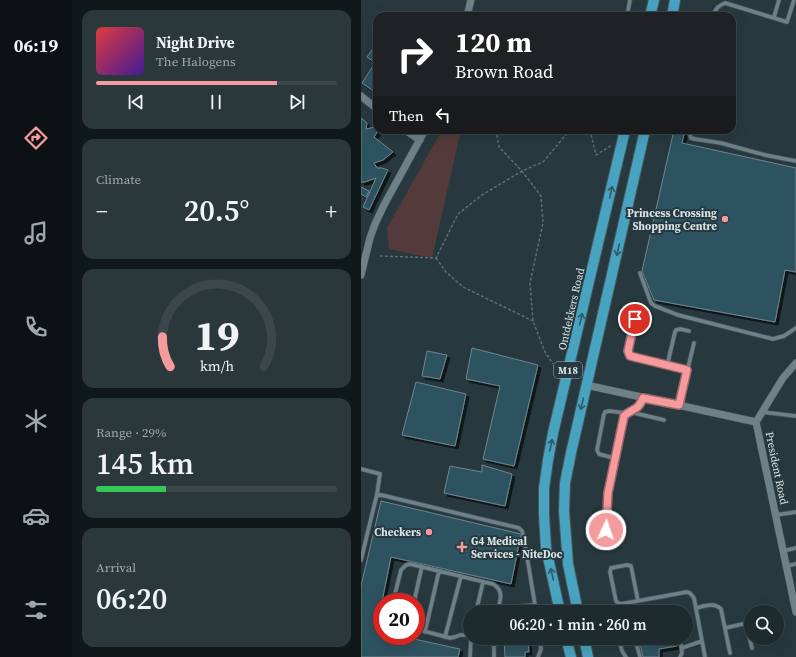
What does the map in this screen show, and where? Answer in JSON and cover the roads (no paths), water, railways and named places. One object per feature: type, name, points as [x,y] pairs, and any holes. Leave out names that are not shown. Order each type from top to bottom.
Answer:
[{"type":"main road","points":[[652,12],[654,0]]},
{"type":"main road","points":[[673,12],[675,0]]},
{"type":"main road","name":"Ontdekkers Road","points":[[558,605],[546,548],[544,488],[553,433],[624,134]]},
{"type":"main road","name":"M18","points":[[577,605],[568,564],[564,511],[565,483],[644,134]]},
{"type":"main road","points":[[568,645],[569,657]]},
{"type":"main road","points":[[585,645],[588,657]]},
{"type":"street","points":[[468,12],[471,0]]},
{"type":"street","points":[[361,96],[373,106]]},
{"type":"street","points":[[411,134],[420,140]]},
{"type":"street","points":[[361,276],[375,224],[423,134]]},
{"type":"street","name":"President Road","points":[[796,363],[783,378],[756,422],[796,612]]},
{"type":"street","points":[[587,385],[756,422]]},
{"type":"lane","points":[[628,12],[630,0]]},
{"type":"lane","points":[[774,17],[779,0]]},
{"type":"lane","points":[[714,12],[719,6],[725,3],[787,22],[794,0]]},
{"type":"lane","points":[[690,134],[691,138],[721,143],[765,155],[796,161]]},
{"type":"lane","points":[[640,273],[651,303],[678,315],[773,339],[784,336],[796,328]]},
{"type":"lane","points":[[635,319],[628,351],[630,356],[687,370]]},
{"type":"lane","points":[[667,366],[676,330],[680,329],[689,331]]},
{"type":"lane","points":[[679,405],[694,343]]},
{"type":"lane","points":[[606,530],[608,493],[622,418],[639,406],[643,398]]},
{"type":"lane","points":[[615,458],[599,454],[597,450],[605,412],[628,413],[664,420]]},
{"type":"lane","points":[[762,412],[796,416]]},
{"type":"lane","points":[[361,469],[381,474],[361,560]]},
{"type":"lane","points":[[377,494],[519,528],[522,531],[524,538],[535,605]]},
{"type":"lane","points":[[776,515],[796,512]]},
{"type":"lane","points":[[783,551],[796,548]]},
{"type":"lane","points":[[395,593],[401,570],[406,565],[410,564],[493,584],[499,588],[500,591],[498,605]]},
{"type":"lane","points":[[787,566],[796,564]]},
{"type":"lane","points":[[638,601],[631,566],[627,565],[611,568],[610,572],[616,601],[621,604],[638,601],[687,592],[690,593],[694,598],[705,657]]},
{"type":"lane","points":[[416,593],[422,566]]},
{"type":"lane","points":[[439,571],[425,632],[453,638],[463,635]]},
{"type":"lane","points":[[445,637],[461,576]]},
{"type":"lane","points":[[478,605],[483,582]]},
{"type":"lane","points":[[696,608],[713,604],[719,607],[722,611],[730,654]]},
{"type":"lane","points":[[725,628],[743,624],[747,626],[752,648]]},
{"type":"lane","points":[[682,648],[702,642]]},
{"type":"lane","points":[[470,657],[471,645]]},
{"type":"lane","points":[[493,645],[494,657]]},
{"type":"lane","points":[[538,657],[541,645]]},
{"type":"lane","points":[[620,645],[626,657]]},
{"type":"lane","points":[[637,645],[640,657]]},
{"type":"lane","points":[[680,657],[682,653],[681,645]]},
{"type":"place","name":"Princess Crossing Shopping Centre","points":[[725,219]]},
{"type":"place","name":"Checkers","points":[[429,532]]},
{"type":"place","name":"G4 Medical Services - NiteDoc","points":[[462,547]]}]
